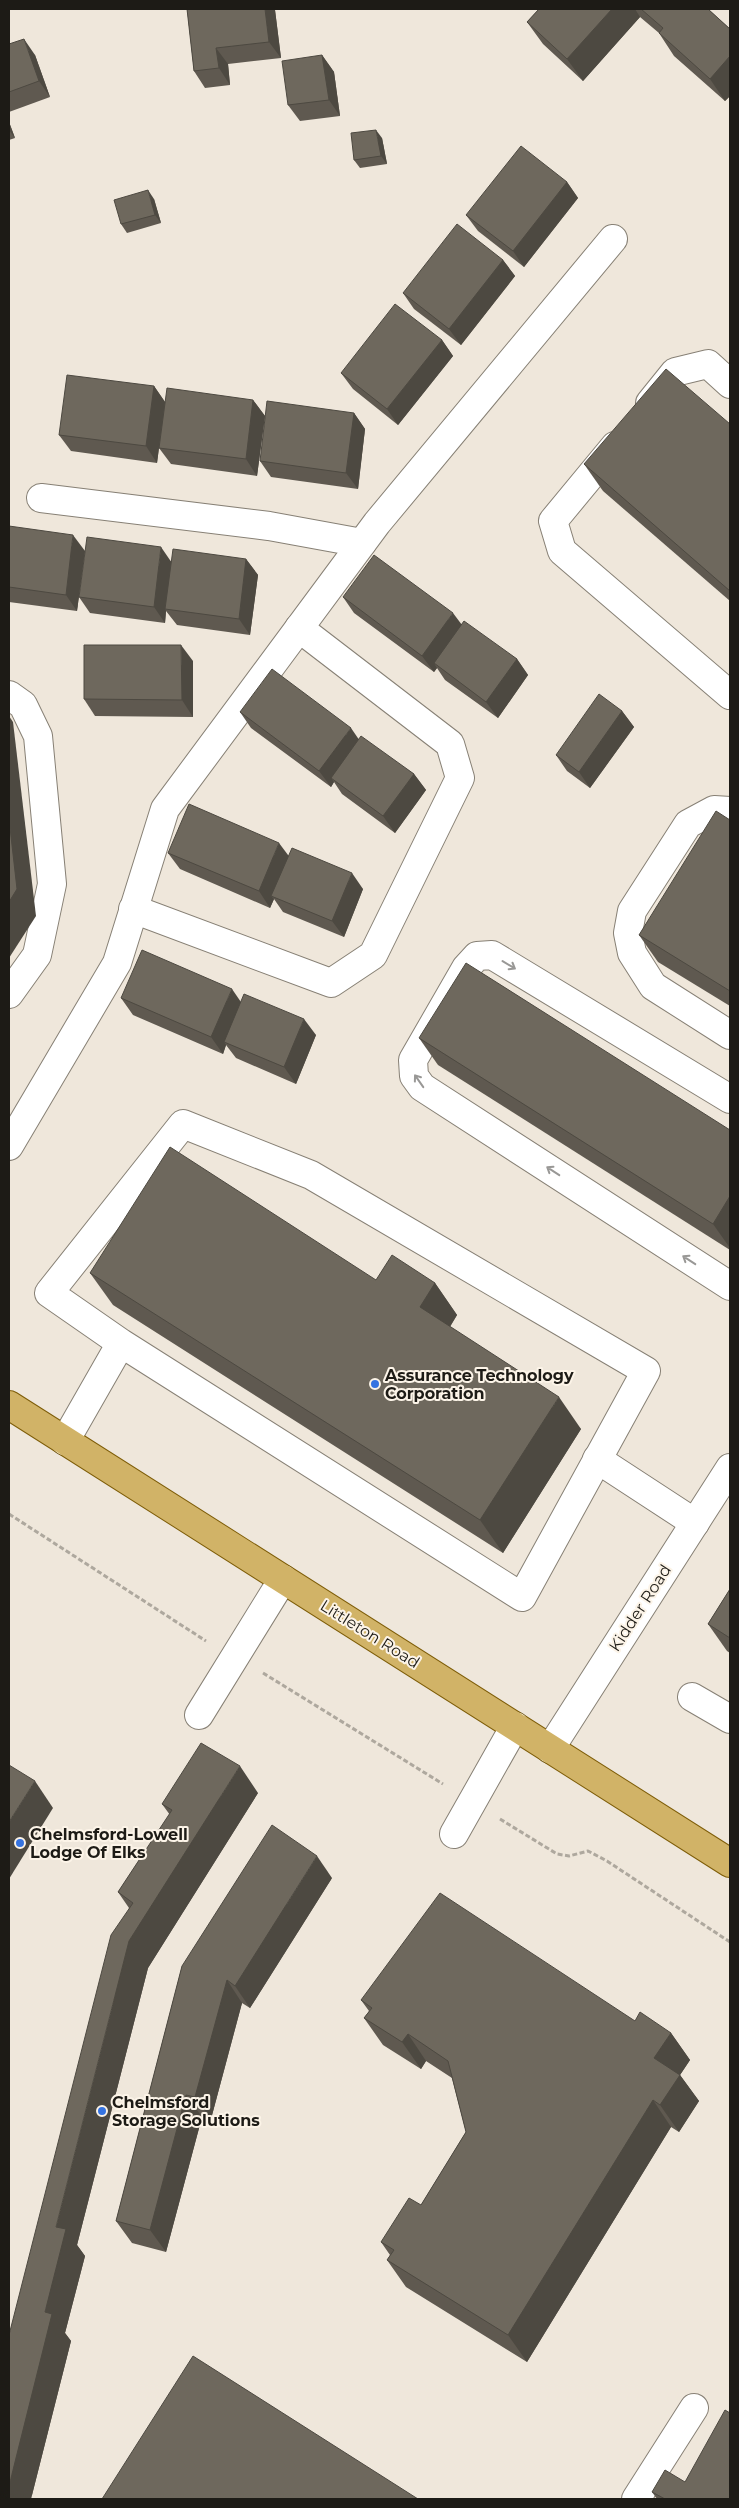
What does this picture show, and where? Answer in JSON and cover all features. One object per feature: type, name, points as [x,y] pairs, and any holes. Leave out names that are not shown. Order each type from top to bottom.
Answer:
[{"type":"main road","name":"Littleton Road","points":[[9,1405],[730,1863]]},
{"type":"street","points":[[9,1146],[117,963],[165,809],[362,543],[613,239]]},
{"type":"street","points":[[730,384],[708,364],[676,372],[553,521],[562,551],[730,695]]},
{"type":"street","points":[[41,498],[268,526],[362,543]]},
{"type":"street","points":[[133,909],[331,982],[372,954],[460,778],[450,744],[299,628]]},
{"type":"street","points":[[9,695],[23,705],[38,736],[52,884],[37,955],[9,994]]},
{"type":"street","points":[[730,811],[714,810],[688,824],[632,911],[628,933],[632,954],[653,986],[730,1035]]},
{"type":"street","points":[[730,1099],[492,955],[477,956],[466,968],[413,1060],[414,1076],[422,1087],[730,1286]]},
{"type":"street","points":[[183,1124],[311,1175],[646,1371],[522,1597],[121,1343],[49,1293],[183,1124]]},
{"type":"street","points":[[65,1441],[121,1343]]},
{"type":"street","points":[[597,1459],[695,1523]]},
{"type":"street","name":"Kidder Road","points":[[550,1749],[730,1468]]},
{"type":"street","points":[[198,1715],[283,1579]]},
{"type":"street","points":[[692,1697],[730,1719]]},
{"type":"street","points":[[454,1834],[515,1726]]},
{"type":"street","points":[[636,2499],[694,2408]]},
{"type":"path","points":[[9,1514],[211,1644]]},
{"type":"building","points":[[187,9],[265,9],[269,42],[216,48],[219,68],[194,71]]},
{"type":"building","points":[[539,9],[612,9],[567,59],[527,22]]},
{"type":"building","points":[[641,9],[708,9],[730,29],[730,56],[710,79],[659,33],[663,28]]},
{"type":"building","points":[[24,39],[39,81],[9,92],[9,44]]},
{"type":"building","points":[[322,55],[329,100],[288,105],[282,61]]},
{"type":"building","points":[[376,130],[381,156],[354,160],[351,133]]},
{"type":"building","points":[[521,146],[567,182],[513,251],[466,215]]},
{"type":"building","points":[[148,190],[155,215],[121,224],[114,200]]},
{"type":"building","points":[[457,224],[503,260],[449,329],[403,293]]},
{"type":"building","points":[[395,304],[442,340],[387,409],[341,373]]},
{"type":"building","points":[[666,369],[730,424],[730,591],[584,464]]},
{"type":"building","points":[[67,375],[154,386],[146,446],[59,435]]},
{"type":"building","points":[[167,388],[253,400],[246,459],[159,448]]},
{"type":"building","points":[[267,401],[354,413],[346,473],[260,461]]},
{"type":"building","points":[[9,526],[73,535],[66,595],[9,587]]},
{"type":"building","points":[[87,537],[161,547],[154,607],[79,597]]},
{"type":"building","points":[[173,549],[246,559],[239,619],[165,609]]},
{"type":"building","points":[[374,555],[453,613],[422,656],[343,597]]},
{"type":"building","points":[[464,621],[517,659],[486,702],[434,663]]},
{"type":"building","points":[[84,645],[181,645],[182,700],[84,699]]},
{"type":"building","points":[[272,669],[351,728],[319,771],[240,712]]},
{"type":"building","points":[[599,694],[622,711],[579,772],[556,755]]},
{"type":"building","points":[[361,736],[414,774],[383,816],[331,778]]},
{"type":"building","points":[[189,804],[279,843],[259,891],[168,853]]},
{"type":"building","points":[[716,811],[730,820],[730,991],[639,935]]},
{"type":"building","points":[[9,819],[17,889],[9,902]]},
{"type":"building","points":[[292,848],[352,873],[332,921],[271,896]]},
{"type":"building","points":[[142,950],[232,989],[211,1037],[121,998]]},
{"type":"building","points":[[466,963],[730,1130],[730,1196],[713,1224],[419,1038]]},
{"type":"building","points":[[244,994],[304,1019],[284,1067],[224,1042]]},
{"type":"building","name":"Assurance Technology Corporation","points":[[170,1147],[376,1280],[392,1255],[435,1283],[420,1307],[559,1397],[480,1520],[90,1273]]},
{"type":"building","points":[[730,1589],[730,1638],[708,1624]]},
{"type":"building","points":[[201,1743],[240,1766],[129,1941],[56,2227],[66,2229],[45,2312],[52,2314],[9,2486],[9,2335],[111,1935],[133,1903],[118,1892],[172,1810],[162,1804]]},
{"type":"building","points":[[9,1765],[35,1781],[9,1822]]},
{"type":"building","points":[[272,1825],[317,1856],[235,1986],[227,1980],[195,2097],[186,2095],[150,2230],[116,2221],[182,1966]]},
{"type":"building","points":[[440,1893],[635,2021],[640,2012],[671,2033],[654,2058],[680,2075],[660,2105],[653,2100],[508,2335],[387,2260],[394,2250],[381,2242],[409,2198],[421,2205],[466,2132],[448,2061],[408,2034],[402,2042],[364,2018],[372,2008],[361,2000]]},
{"type":"building","points":[[193,2356],[418,2499],[102,2499]]},
{"type":"building","points":[[725,2410],[730,2413],[730,2499],[665,2499],[652,2492],[665,2470],[685,2482]]},
{"type":"place","name":"Assurance Technology Corporation","points":[[375,1384]]},
{"type":"place","name":"Chelmsford-Lowell Lodge Of Elks","points":[[20,1843]]},
{"type":"place","name":"Chelmsford Storage Solutions","points":[[102,2111]]}]
